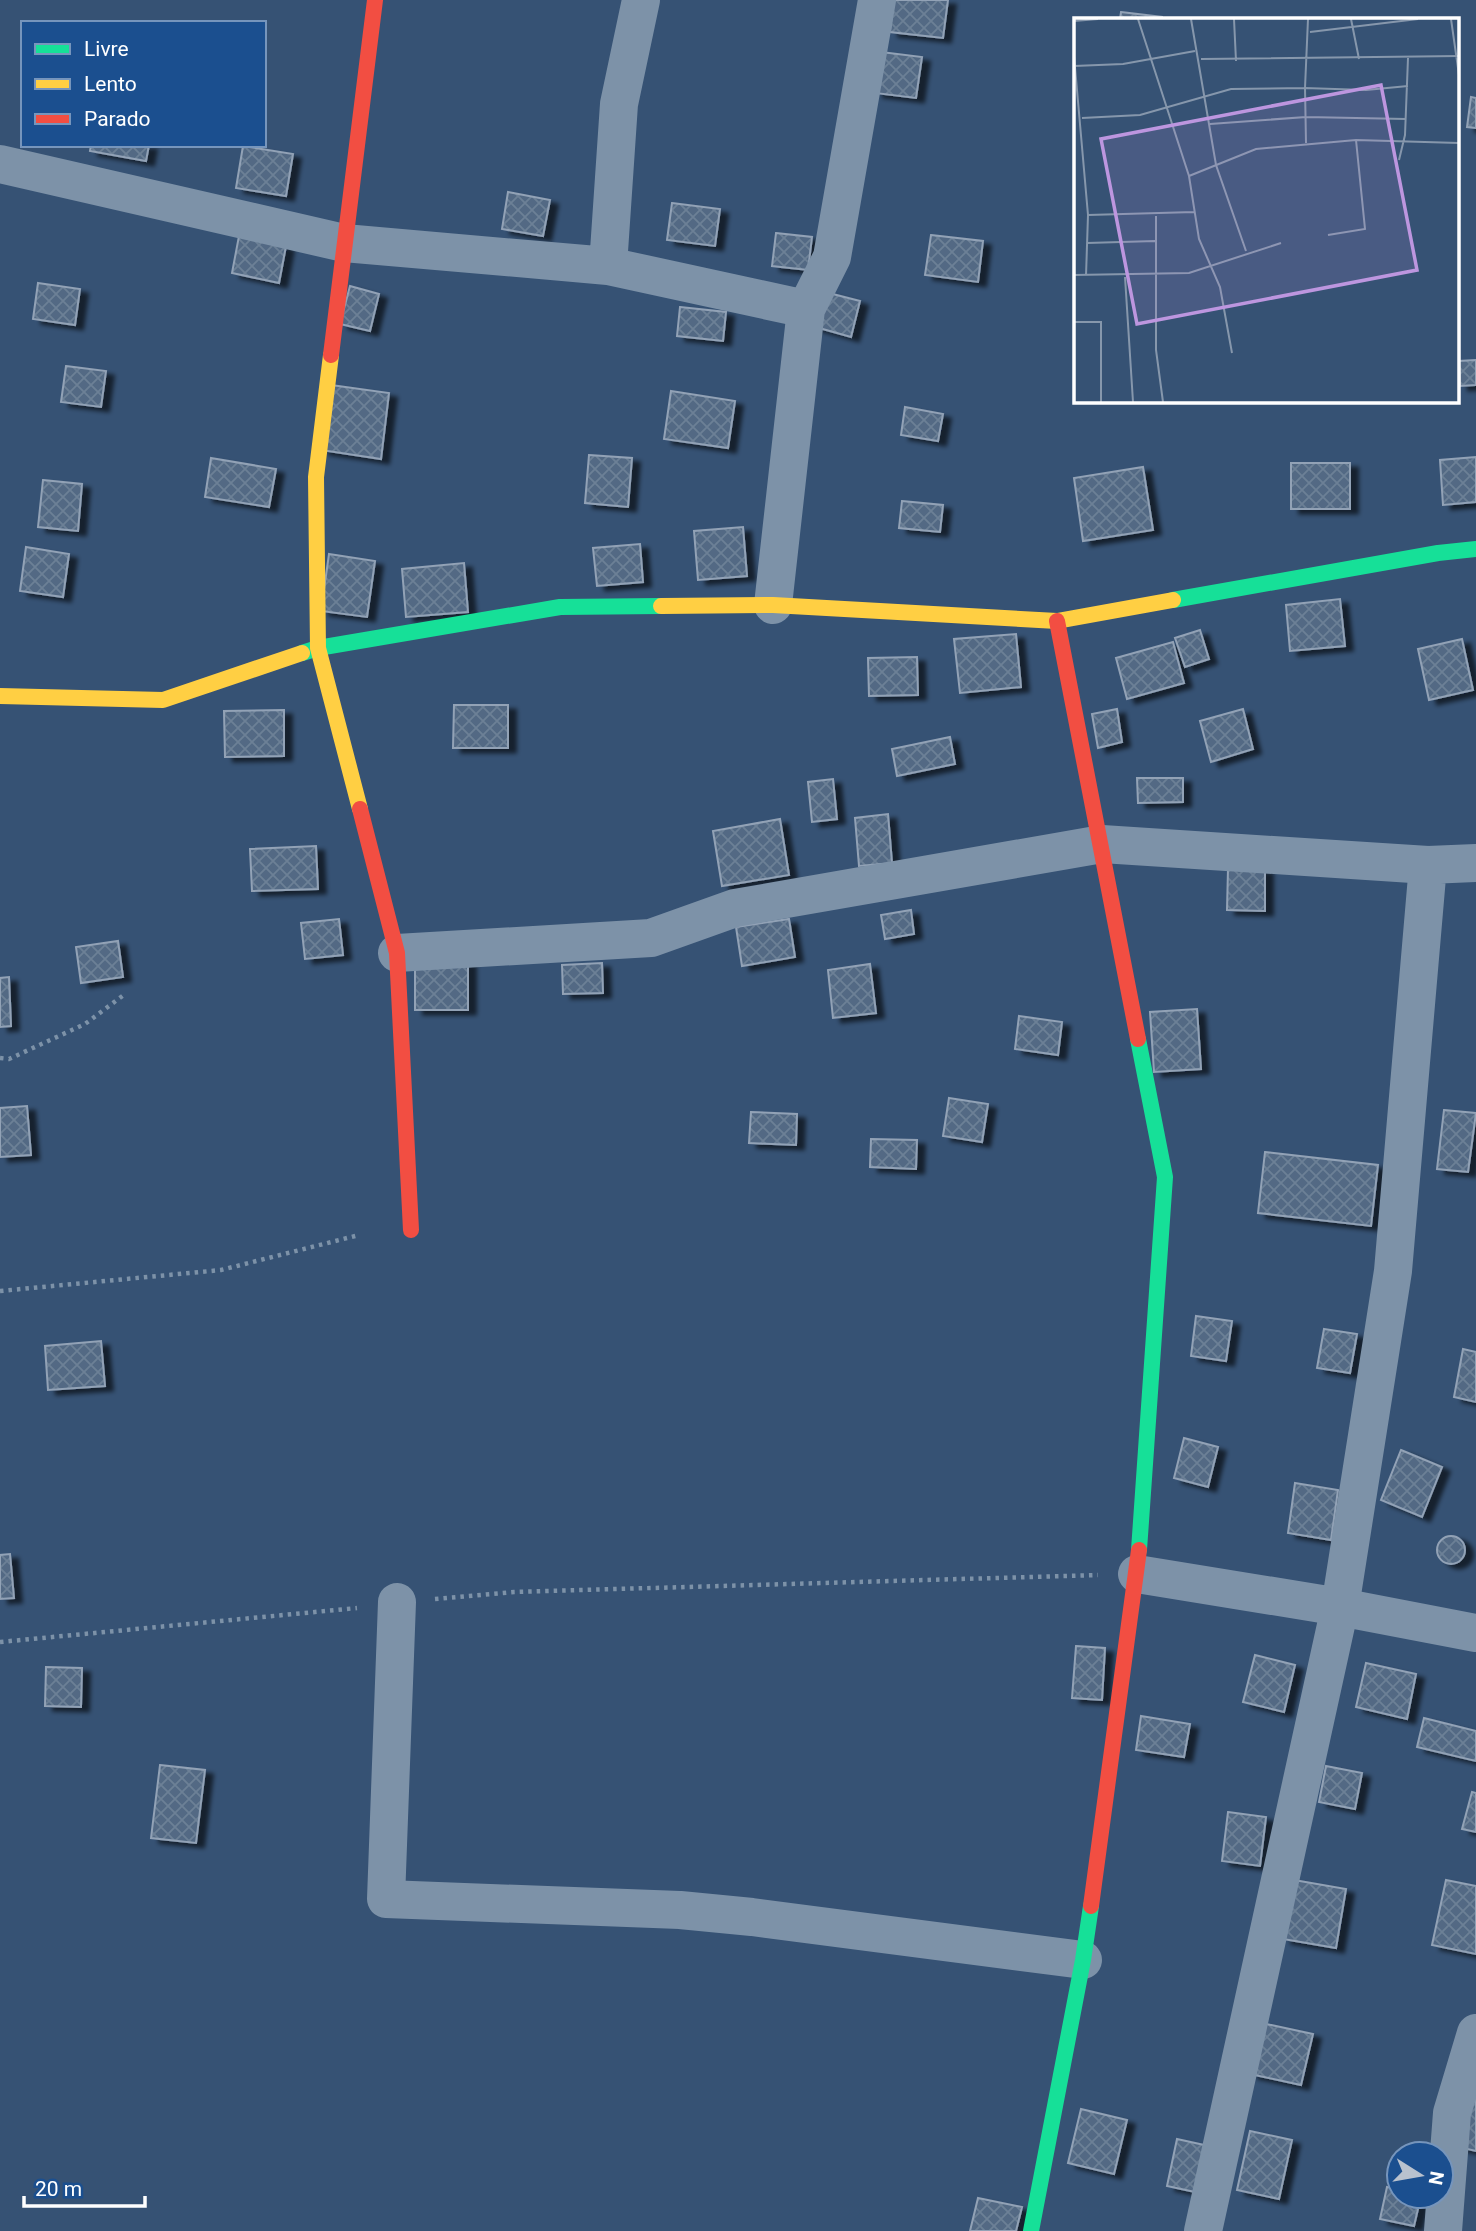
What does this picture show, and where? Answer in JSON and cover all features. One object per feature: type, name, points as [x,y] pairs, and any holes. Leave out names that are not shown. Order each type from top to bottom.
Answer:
[{"type":"street","points":[[375,0],[316,477],[318,649],[397,953],[411,1230]]},
{"type":"street","points":[[608,266],[619,104],[641,0]]},
{"type":"street","points":[[773,605],[806,309],[832,257],[877,0]]},
{"type":"street","points":[[0,164],[344,243],[608,266],[806,309]]},
{"type":"street","points":[[0,696],[163,700],[318,649],[560,607],[773,605],[1057,621],[1438,552],[1476,549]]},
{"type":"street","points":[[1031,2231],[1083,1960],[1137,1574],[1165,1177],[1057,621]]},
{"type":"street","points":[[397,953],[651,938],[735,908],[1102,844],[1428,866],[1476,863]]},
{"type":"street","points":[[1203,2231],[1340,1608],[1393,1271],[1428,866]]},
{"type":"street","points":[[1137,1574],[1476,1633]]},
{"type":"street","points":[[397,1602],[386,1899],[680,1910],[1083,1960]]},
{"type":"street","points":[[1443,2231],[1452,2113],[1476,2033]]},
{"type":"path","points":[[0,1058],[9,1059],[85,1024],[125,995]]},
{"type":"path","points":[[0,1291],[221,1270],[359,1235]]},
{"type":"path","points":[[0,1642],[514,1592],[1137,1574]]},
{"type":"building","points":[[894,0],[948,0],[943,38],[890,32]]},
{"type":"building","points":[[1121,12],[1162,17],[1162,18],[1120,18]]},
{"type":"building","points":[[881,52],[922,57],[916,98],[875,93]]},
{"type":"building","points":[[1471,97],[1476,98],[1476,128],[1467,127]]},
{"type":"building","points":[[91,147],[149,147],[146,161],[90,151]]},
{"type":"building","points":[[243,147],[293,154],[286,196],[236,188]]},
{"type":"building","points":[[508,192],[550,200],[543,236],[502,229]]},
{"type":"building","points":[[672,203],[720,209],[715,246],[667,240]]},
{"type":"building","points":[[776,233],[812,237],[808,270],[772,266]]},
{"type":"building","points":[[931,235],[983,241],[978,282],[925,275]]},
{"type":"building","points":[[239,236],[286,246],[279,283],[232,273]]},
{"type":"building","points":[[38,283],[80,289],[75,325],[33,319]]},
{"type":"building","points":[[350,286],[379,294],[370,331],[340,324]]},
{"type":"building","points":[[821,291],[860,301],[851,337],[812,326]]},
{"type":"building","points":[[680,307],[726,312],[723,341],[677,336]]},
{"type":"building","points":[[1476,360],[1476,385],[1460,386],[1459,361]]},
{"type":"building","points":[[66,366],[106,371],[101,407],[61,402]]},
{"type":"building","points":[[331,385],[389,393],[381,459],[321,450]]},
{"type":"building","points":[[671,391],[735,401],[728,448],[664,439]]},
{"type":"building","points":[[905,407],[943,414],[938,441],[901,435]]},
{"type":"building","points":[[589,455],[632,458],[628,507],[585,503]]},
{"type":"building","points":[[1476,457],[1476,502],[1443,505],[1440,460]]},
{"type":"building","points":[[211,458],[276,469],[269,507],[205,497]]},
{"type":"building","points":[[1291,463],[1350,463],[1350,509],[1291,509]]},
{"type":"building","points":[[1143,467],[1153,530],[1083,541],[1074,478]]},
{"type":"building","points":[[43,480],[82,484],[78,531],[38,527]]},
{"type":"building","points":[[902,501],[943,505],[940,532],[899,528]]},
{"type":"building","points":[[743,527],[747,576],[698,580],[694,531]]},
{"type":"building","points":[[640,544],[643,582],[597,586],[593,548]]},
{"type":"building","points":[[26,547],[69,554],[63,597],[20,591]]},
{"type":"building","points":[[329,554],[375,561],[367,617],[321,611]]},
{"type":"building","points":[[464,563],[468,612],[406,617],[402,569]]},
{"type":"building","points":[[1340,599],[1345,646],[1290,651],[1286,605]]},
{"type":"building","points":[[1200,630],[1209,659],[1185,667],[1175,638]]},
{"type":"building","points":[[1016,634],[1021,687],[960,693],[954,639]]},
{"type":"building","points":[[1462,639],[1473,690],[1429,700],[1418,649]]},
{"type":"building","points":[[1173,642],[1184,683],[1127,699],[1116,658]]},
{"type":"building","points":[[917,657],[918,695],[869,696],[868,658]]},
{"type":"building","points":[[454,705],[508,705],[508,748],[453,748]]},
{"type":"building","points":[[1117,709],[1122,742],[1098,748],[1092,714]]},
{"type":"building","points":[[1243,709],[1253,749],[1211,762],[1200,721]]},
{"type":"building","points":[[284,710],[284,756],[225,757],[224,711]]},
{"type":"building","points":[[950,737],[955,764],[897,776],[892,749]]},
{"type":"building","points":[[1137,778],[1183,778],[1183,802],[1138,803]]},
{"type":"building","points":[[833,779],[837,819],[812,822],[808,782]]},
{"type":"building","points":[[888,814],[892,863],[859,866],[855,818]]},
{"type":"building","points":[[780,819],[789,875],[722,886],[713,831]]},
{"type":"building","points":[[316,846],[318,889],[252,891],[250,849]]},
{"type":"building","points":[[1228,869],[1265,869],[1265,911],[1227,910]]},
{"type":"building","points":[[911,910],[914,934],[885,939],[881,915]]},
{"type":"building","points":[[339,919],[343,955],[305,959],[301,923]]},
{"type":"building","points":[[789,919],[795,957],[742,966],[736,927]]},
{"type":"building","points":[[118,941],[123,977],[81,983],[76,947]]},
{"type":"building","points":[[468,961],[468,1010],[415,1010],[415,962]]},
{"type":"building","points":[[602,963],[603,993],[563,994],[562,965]]},
{"type":"building","points":[[870,964],[876,1013],[833,1018],[828,970]]},
{"type":"building","points":[[9,977],[11,1026],[0,1027],[0,978]]},
{"type":"building","points":[[1197,1009],[1201,1069],[1154,1072],[1150,1012]]},
{"type":"building","points":[[1019,1016],[1062,1022],[1058,1055],[1015,1049]]},
{"type":"building","points":[[949,1098],[988,1104],[982,1142],[943,1136]]},
{"type":"building","points":[[27,1106],[31,1155],[0,1157],[0,1108]]},
{"type":"building","points":[[1444,1110],[1476,1113],[1468,1172],[1437,1169]]},
{"type":"building","points":[[751,1112],[797,1114],[796,1145],[749,1143]]},
{"type":"building","points":[[871,1139],[917,1140],[916,1169],[870,1167]]},
{"type":"building","points":[[1265,1152],[1378,1165],[1371,1226],[1258,1213]]},
{"type":"building","points":[[1196,1316],[1232,1321],[1226,1361],[1191,1356]]},
{"type":"building","points":[[1324,1329],[1357,1334],[1350,1373],[1317,1368]]},
{"type":"building","points":[[101,1341],[105,1386],[48,1390],[45,1346]]},
{"type":"building","points":[[1463,1349],[1476,1352],[1476,1402],[1454,1397]]},
{"type":"building","points":[[1184,1438],[1218,1447],[1208,1487],[1174,1478]]},
{"type":"building","points":[[1401,1450],[1442,1467],[1422,1517],[1381,1500]]},
{"type":"building","points":[[1295,1483],[1338,1490],[1331,1540],[1288,1533]]},
{"type":"building","points":[[1451,1536],[1461,1540],[1465,1550],[1461,1560],[1451,1564],[1441,1560],[1437,1550],[1441,1540]]},
{"type":"building","points":[[10,1554],[14,1598],[0,1599],[0,1555]]},
{"type":"building","points":[[1076,1646],[1105,1648],[1102,1700],[1072,1698]]},
{"type":"building","points":[[1255,1655],[1295,1665],[1284,1712],[1243,1702]]},
{"type":"building","points":[[1366,1663],[1416,1674],[1407,1719],[1356,1707]]},
{"type":"building","points":[[46,1667],[82,1668],[81,1707],[45,1706]]},
{"type":"building","points":[[1141,1716],[1190,1724],[1184,1757],[1136,1750]]},
{"type":"building","points":[[1424,1718],[1476,1731],[1476,1761],[1417,1747]]},
{"type":"building","points":[[160,1765],[205,1770],[196,1843],[151,1838]]},
{"type":"building","points":[[1326,1766],[1362,1773],[1355,1809],[1319,1802]]},
{"type":"building","points":[[1472,1792],[1476,1793],[1476,1832],[1462,1829]]},
{"type":"building","points":[[1228,1812],[1266,1817],[1260,1866],[1222,1861]]},
{"type":"building","points":[[1294,1880],[1346,1889],[1336,1948],[1283,1939]]},
{"type":"building","points":[[1446,1880],[1476,1886],[1476,1954],[1432,1945]]},
{"type":"building","points":[[1262,2023],[1313,2034],[1301,2085],[1250,2074]]},
{"type":"building","points":[[1476,2092],[1476,2151],[1455,2146]]},
{"type":"building","points":[[1081,2109],[1127,2120],[1114,2174],[1068,2163]]},
{"type":"building","points":[[1250,2131],[1292,2140],[1279,2199],[1237,2190]]},
{"type":"building","points":[[1177,2139],[1218,2148],[1209,2195],[1167,2186]]},
{"type":"building","points":[[1385,2196],[1385,2210],[1418,2210],[1414,2226],[1380,2219]]},
{"type":"building","points":[[978,2198],[1022,2207],[1016,2231],[970,2231]]},
{"type":"traffic: fast","points":[[1173,600],[1438,553],[1476,549]]},
{"type":"traffic: fast","points":[[302,653],[318,648],[560,607],[661,606]]},
{"type":"traffic: fast","points":[[1138,1039],[1165,1177],[1139,1550]]},
{"type":"traffic: fast","points":[[1031,2231],[1091,1906]]},
{"type":"traffic: slow","points":[[331,355],[316,477],[318,648],[360,809]]},
{"type":"traffic: slow","points":[[661,606],[773,605],[1057,621],[1173,600]]},
{"type":"traffic: slow","points":[[0,696],[163,700],[302,653]]},
{"type":"traffic: jam","points":[[331,355],[375,0]]},
{"type":"traffic: jam","points":[[1057,621],[1138,1039]]},
{"type":"traffic: jam","points":[[360,809],[397,953],[411,1230]]},
{"type":"traffic: jam","points":[[1091,1906],[1139,1550]]}]
